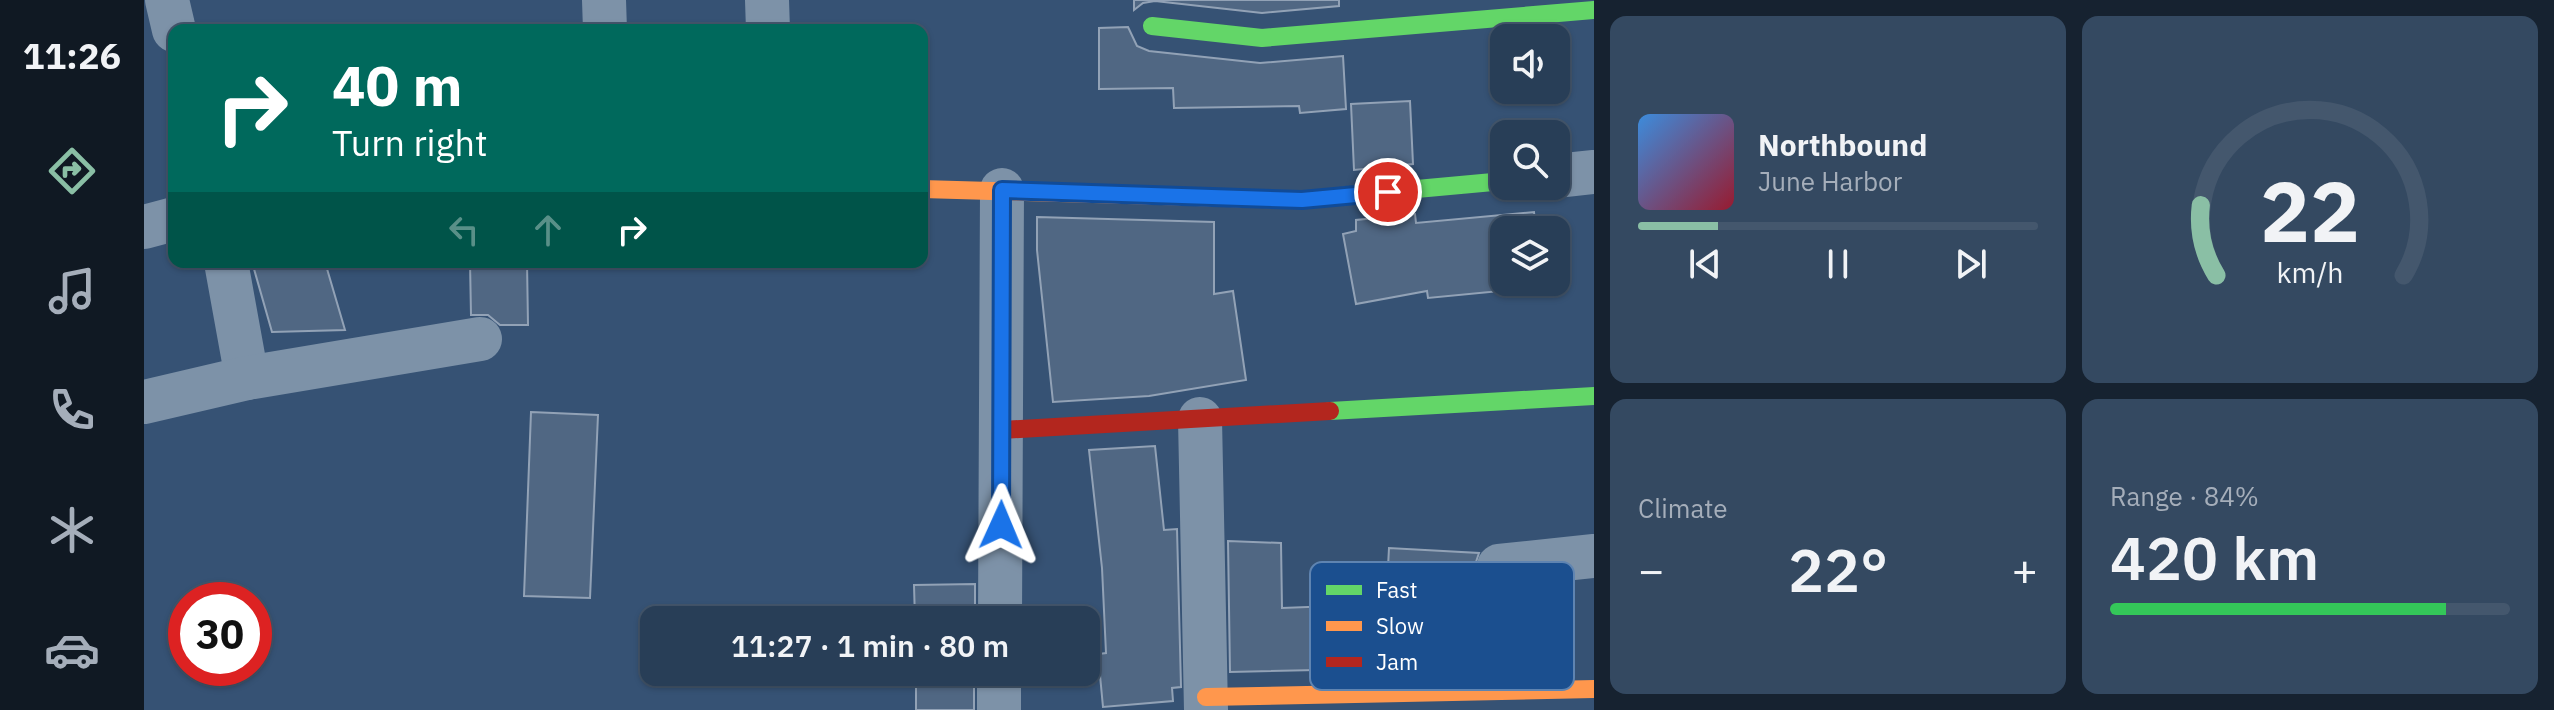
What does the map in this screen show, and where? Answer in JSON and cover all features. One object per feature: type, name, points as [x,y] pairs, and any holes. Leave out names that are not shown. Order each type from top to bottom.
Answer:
[{"type":"street","points":[[167,0],[173,24]]},
{"type":"street","points":[[604,0],[605,24]]},
{"type":"street","points":[[767,0],[768,24]]},
{"type":"street","points":[[1152,26],[1262,38],[1594,10]]},
{"type":"street","points":[[1570,175],[1594,172]]},
{"type":"street","points":[[928,189],[1302,200],[1490,182]]},
{"type":"street","points":[[1000,606],[1002,190]]},
{"type":"street","points":[[144,227],[168,221]]},
{"type":"street","points":[[227,268],[247,378]]},
{"type":"street","points":[[144,402],[247,378],[480,339]]},
{"type":"street","points":[[1002,430],[1594,396]]},
{"type":"street","points":[[1200,419],[1206,703],[1566,690]]},
{"type":"street","points":[[1537,562],[1594,556]]},
{"type":"street","points":[[999,686],[999,710]]},
{"type":"street","points":[[1574,690],[1594,689]]},
{"type":"building","points":[[1134,0],[1339,0],[1339,6],[1262,13],[1155,1],[1143,3],[1134,10]]},
{"type":"building","points":[[1128,27],[1137,46],[1149,51],[1260,63],[1343,56],[1346,109],[1300,113],[1299,106],[1174,108],[1173,88],[1099,89],[1099,28]]},
{"type":"building","points":[[1410,101],[1413,164],[1354,170],[1351,104]]},
{"type":"building","points":[[1534,212],[1534,216],[1491,216]]},
{"type":"building","points":[[1415,214],[1416,223],[1490,216],[1490,292],[1428,298],[1427,291],[1356,304],[1343,234],[1356,231],[1356,220]]},
{"type":"building","points":[[1037,217],[1214,222],[1214,294],[1233,291],[1246,380],[1149,396],[1053,402],[1037,250]]},
{"type":"building","points":[[254,268],[327,268],[345,330],[272,332]]},
{"type":"building","points":[[470,268],[527,268],[528,325],[500,325],[488,315],[471,315]]},
{"type":"building","points":[[531,412],[598,415],[590,598],[524,596]]},
{"type":"building","points":[[1155,446],[1164,530],[1177,529],[1181,687],[1172,688],[1173,701],[1103,707],[1100,654],[1106,653],[1102,568],[1089,450]]},
{"type":"building","points":[[1228,541],[1281,543],[1282,608],[1310,607],[1310,670],[1230,672]]},
{"type":"building","points":[[1389,548],[1479,553],[1476,562],[1388,562]]},
{"type":"building","points":[[975,584],[975,606],[915,606],[914,585]]},
{"type":"building","points":[[916,686],[974,686],[974,710],[916,710]]},
{"type":"traffic: fast","points":[[1152,26],[1262,38],[1594,10]]},
{"type":"traffic: fast","points":[[1373,193],[1490,182]]},
{"type":"traffic: fast","points":[[1330,411],[1594,396]]},
{"type":"traffic: slow","points":[[928,189],[1302,200],[1373,193]]},
{"type":"traffic: slow","points":[[1574,689],[1594,689]]},
{"type":"traffic: slow","points":[[1206,697],[1546,690]]},
{"type":"traffic: jam","points":[[1002,430],[1330,411]]},
{"type":"route","points":[[1001,525],[1002,190],[1302,200],[1388,192]]}]
